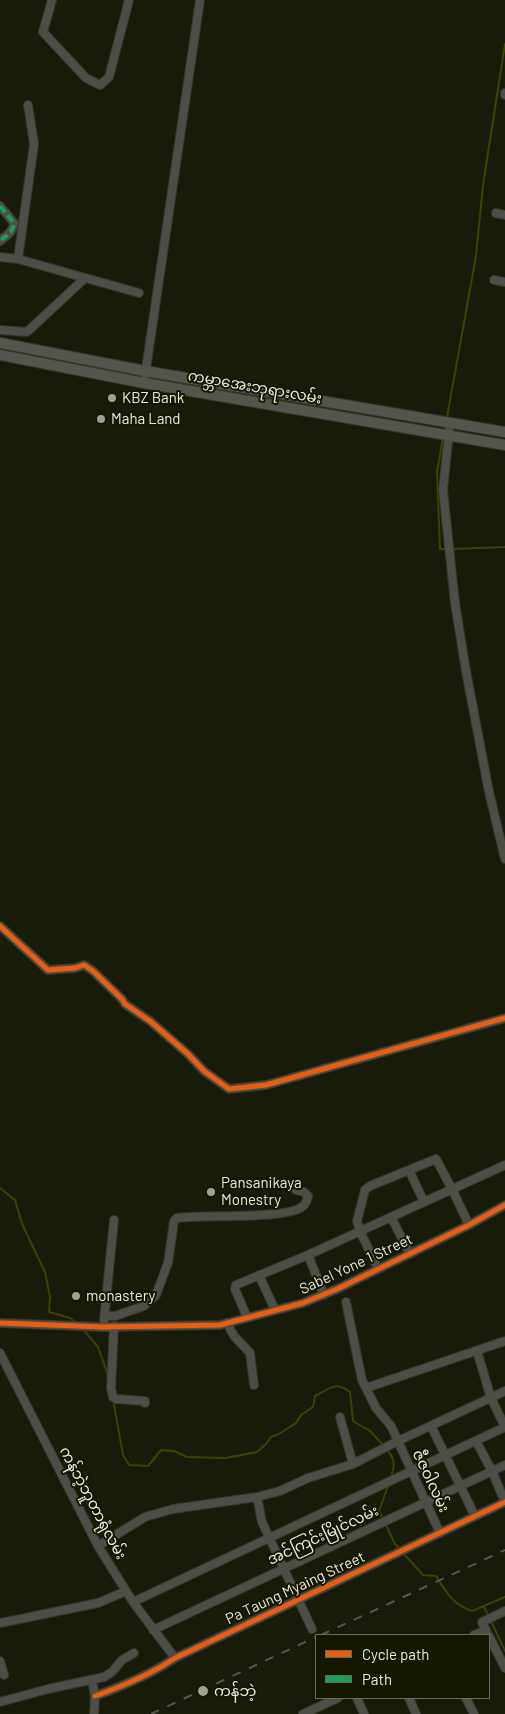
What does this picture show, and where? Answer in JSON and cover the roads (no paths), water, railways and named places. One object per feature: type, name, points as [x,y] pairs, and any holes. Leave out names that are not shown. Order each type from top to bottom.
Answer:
[{"type":"main road","name":"ကမ္ဘာအေးဘုရားလမ်း","points":[[0,343],[146,371],[505,432]]},
{"type":"main road","name":"ကမ္ဘာအေးဘုရားလမ်း","points":[[0,355],[144,383],[505,445]]},
{"type":"main road","points":[[414,430],[416,417]]},
{"type":"street","points":[[52,0],[43,32],[86,78],[100,85],[109,77],[129,0]]},
{"type":"street","points":[[144,383],[200,0]]},
{"type":"street","points":[[18,259],[34,144],[28,105]]},
{"type":"street","points":[[0,206],[14,222],[11,232],[0,241]]},
{"type":"street","points":[[496,213],[505,215]]},
{"type":"street","points":[[0,257],[18,259],[139,293]]},
{"type":"street","points":[[0,330],[27,332],[85,278]]},
{"type":"street","points":[[494,280],[505,282]]},
{"type":"street","points":[[447,422],[448,436],[443,490],[454,603],[489,792],[505,859]]},
{"type":"street","points":[[0,926],[48,970],[75,968],[84,965],[93,971],[122,999],[124,1004],[150,1021],[188,1054],[204,1071],[228,1089],[266,1085],[505,1018]]},
{"type":"street","points":[[378,1270],[360,1231],[357,1218],[366,1190],[370,1186],[436,1158],[468,1225]]},
{"type":"street","points":[[247,1317],[235,1287],[505,1165]]},
{"type":"street","points":[[409,1170],[424,1202]]},
{"type":"street","points":[[105,1316],[115,1316],[144,1306],[156,1295],[168,1263],[174,1221],[177,1218],[296,1211],[303,1207],[308,1196],[304,1192],[296,1190]]},
{"type":"street","name":"Sabel Yone 1 Street","points":[[0,1323],[103,1327],[220,1325],[303,1303],[378,1270],[505,1205]]},
{"type":"street","points":[[391,1217],[410,1254]]},
{"type":"street","points":[[103,1327],[114,1220]]},
{"type":"street","points":[[308,1255],[324,1294]]},
{"type":"street","points":[[259,1275],[275,1310]]},
{"type":"street","name":"ဇီဇဝါလမ်း","points":[[346,1302],[362,1380],[376,1408],[391,1426],[440,1532]]},
{"type":"street","points":[[227,1323],[237,1340],[250,1353],[254,1385]]},
{"type":"street","points":[[114,1326],[113,1397],[116,1399],[145,1401],[145,1403]]},
{"type":"street","points":[[366,1388],[505,1342]]},
{"type":"street","points":[[133,1602],[505,1427],[491,1398],[477,1352]]},
{"type":"street","name":"ကန်ဘဲ့ဘူတာရုံလမ်း","points":[[0,1353],[98,1546],[133,1602],[175,1658]]},
{"type":"street","points":[[98,1546],[145,1517],[173,1509],[257,1497],[280,1491],[308,1478],[353,1464],[505,1391]]},
{"type":"street","points":[[340,1416],[353,1464]]},
{"type":"street","points":[[431,1426],[475,1516]]},
{"type":"street","points":[[476,1441],[492,1471],[505,1502]]},
{"type":"street","name":"အင်ကြင်းမြိုင်လမ်း","points":[[153,1630],[505,1465]]},
{"type":"street","points":[[257,1497],[262,1522],[312,1629]]},
{"type":"street","name":"Pa Taung Myaing Street","points":[[95,1696],[149,1674],[175,1658],[505,1502]]},
{"type":"street","points":[[0,1623],[98,1603],[126,1591]]},
{"type":"street","points":[[488,1634],[482,1622],[505,1611]]},
{"type":"street","points":[[490,1638],[505,1666]]},
{"type":"street","points":[[0,1702],[104,1677],[112,1672],[122,1660],[134,1653]]},
{"type":"street","points":[[0,1661],[4,1675]]},
{"type":"street","points":[[92,1680],[95,1696],[94,1714]]},
{"type":"street","points":[[305,1714],[336,1699]]},
{"type":"street","points":[[357,1699],[364,1714]]},
{"type":"street","points":[[408,1699],[416,1714]]},
{"type":"street","points":[[466,1699],[474,1714]]},
{"type":"waterway","points":[[447,417],[476,256],[483,185],[505,44]]},
{"type":"waterway","points":[[443,437],[437,472],[440,549],[448,549]]},
{"type":"waterway","points":[[452,549],[505,547]]},
{"type":"waterway","points":[[0,1188],[15,1200],[22,1224],[45,1272],[50,1297],[49,1312],[70,1318],[76,1323]]},
{"type":"waterway","points":[[83,1329],[98,1347],[108,1375]]},
{"type":"waterway","points":[[113,1399],[123,1455],[129,1465],[148,1466],[161,1450],[174,1451],[187,1457],[226,1458],[257,1452],[271,1437],[296,1423],[301,1415],[313,1407],[315,1396],[336,1386],[345,1388],[350,1392],[353,1421],[370,1431],[384,1446]]},
{"type":"waterway","points":[[387,1450],[394,1462],[391,1477]]},
{"type":"waterway","points":[[383,1519],[379,1511],[388,1486]]},
{"type":"waterway","points":[[385,1523],[395,1544],[400,1549]]},
{"type":"waterway","points":[[403,1553],[423,1575],[436,1576],[455,1602],[465,1608],[472,1611],[505,1597]]},
{"type":"waterway","points":[[484,1607],[487,1613]]},
{"type":"waterway","points":[[492,1623],[505,1651]]},
{"type":"railway","points":[[323,1634],[505,1550]]},
{"type":"railway","points":[[151,1714],[315,1637]]},
{"type":"place","name":"KBZ Bank","points":[[112,398]]},
{"type":"place","name":"Maha Land","points":[[101,419]]},
{"type":"place","name":"Pansanikaya Monestry","points":[[211,1192]]},
{"type":"place","name":"monastery","points":[[76,1296]]},
{"type":"place","name":"ကန်ဘဲ့","points":[[203,1691]]}]
